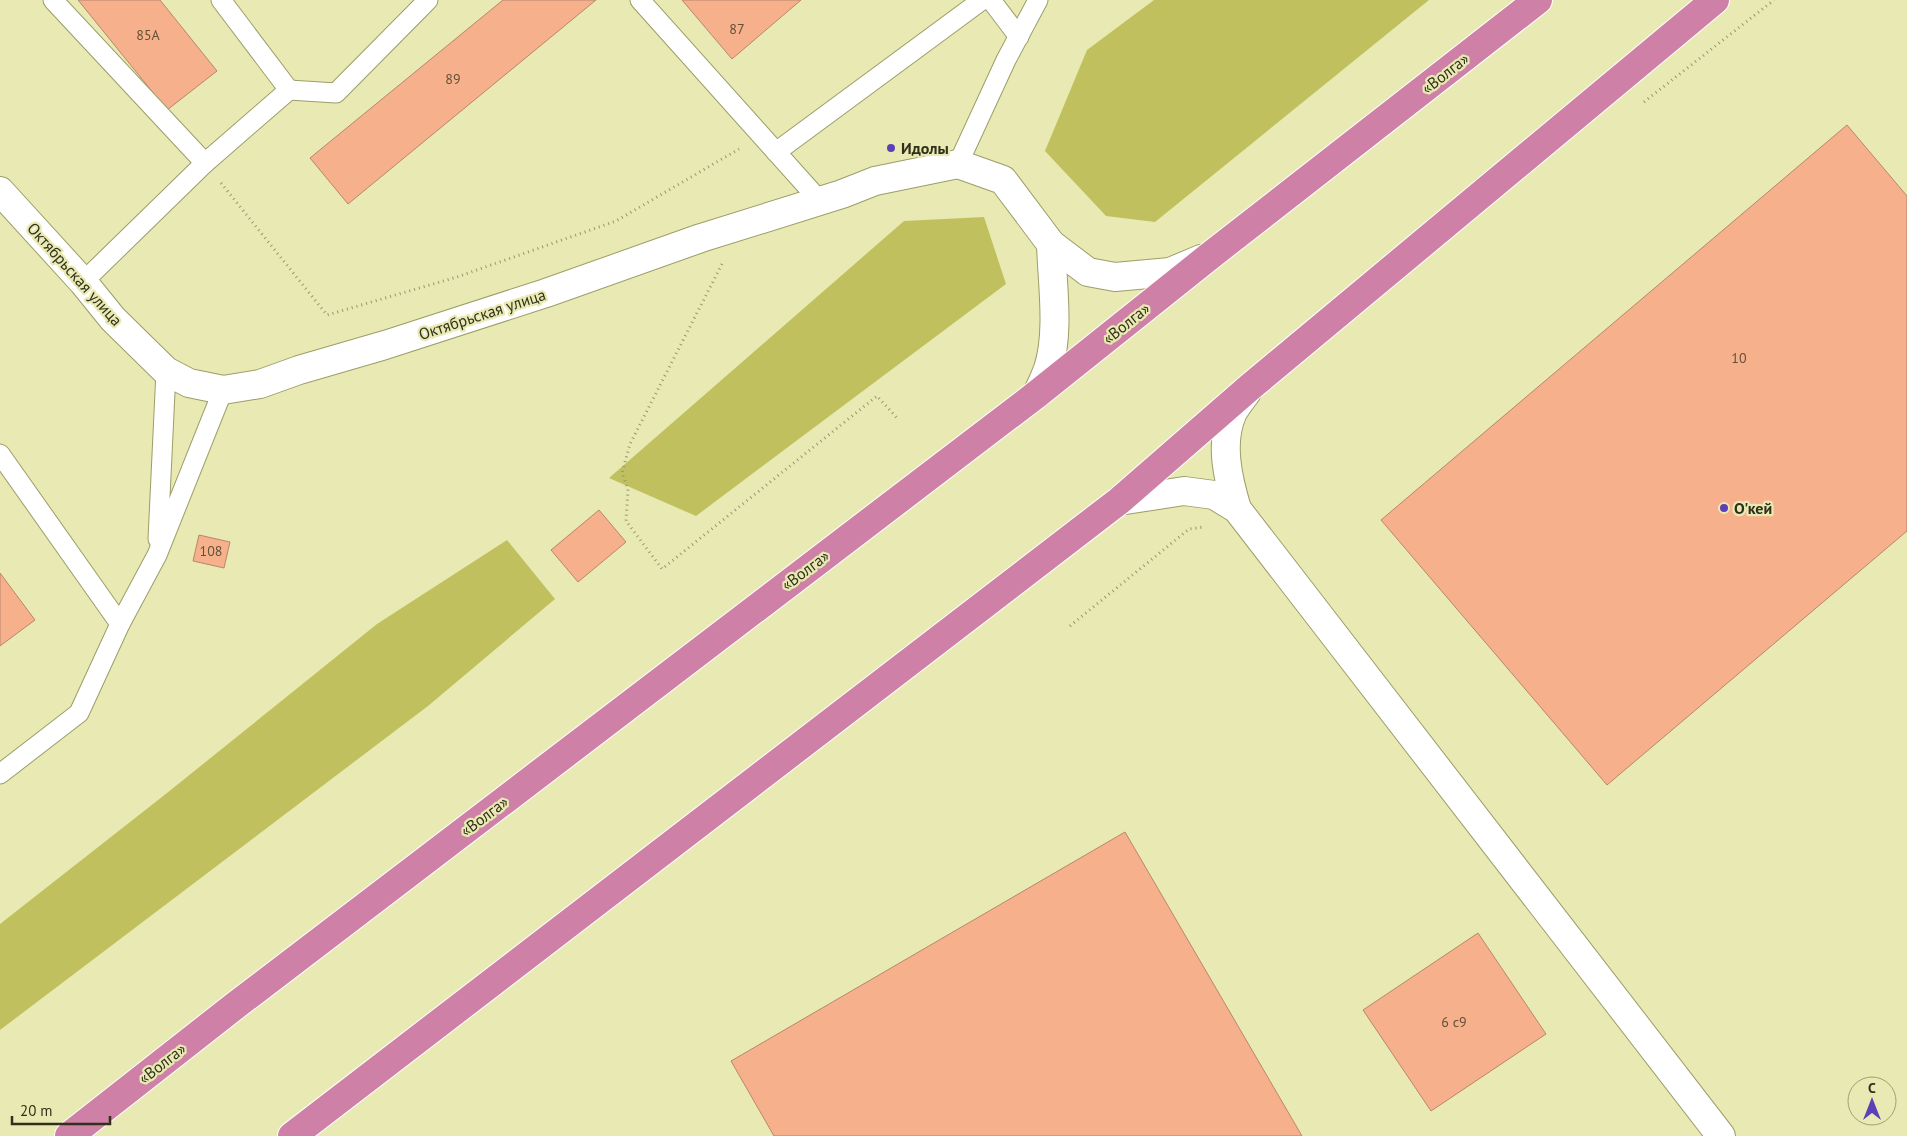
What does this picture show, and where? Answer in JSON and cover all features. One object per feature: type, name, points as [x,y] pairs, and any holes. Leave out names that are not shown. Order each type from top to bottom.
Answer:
[{"type":"highway","name":"«Волга»","points":[[69,1136],[236,1005],[1037,394],[1211,255],[1538,0]]},
{"type":"highway","points":[[292,1136],[1119,501],[1250,387],[1715,0]]},
{"type":"street","points":[[958,164],[1003,180],[1051,244],[1088,272],[1115,277],[1170,272],[1211,255]]},
{"type":"street","name":"Октябрьская улица","points":[[0,191],[83,282],[113,318],[166,371],[189,383],[223,390],[260,384],[299,370],[386,345],[546,294],[701,238],[820,201],[875,181],[958,164]]},
{"type":"street","points":[[1037,394],[1048,368],[1053,344],[1054,315],[1051,244]]},
{"type":"street","points":[[1237,509],[1230,483],[1226,446],[1228,425],[1234,411],[1250,387]]},
{"type":"street","points":[[1119,501],[1184,491],[1214,495],[1237,509],[1721,1136]]},
{"type":"lane","points":[[53,0],[205,163]]},
{"type":"lane","points":[[221,0],[289,90]]},
{"type":"lane","points":[[83,282],[205,163],[289,90],[336,93],[428,0]]},
{"type":"lane","points":[[640,0],[820,201]]},
{"type":"lane","points":[[776,152],[982,0]]},
{"type":"lane","points":[[991,0],[1018,37]]},
{"type":"lane","points":[[958,164],[1033,3]]},
{"type":"lane","points":[[157,555],[166,371]]},
{"type":"lane","points":[[0,774],[79,713],[120,624],[157,555],[223,390]]},
{"type":"lane","points":[[0,454],[120,624]]},
{"type":"path","points":[[1642,104],[1774,0]]},
{"type":"path","points":[[205,163],[327,315],[458,277],[616,221],[762,136]]},
{"type":"path","points":[[742,225],[630,444],[622,473],[628,489],[626,521],[662,568],[877,396],[897,418]]},
{"type":"path","points":[[1070,626],[1188,529],[1212,526]]},
{"type":"shaded area","points":[[1154,0],[1429,0],[1155,222],[1106,216],[1045,151],[1087,50]]},
{"type":"shaded area","points":[[984,217],[1006,284],[696,516],[609,478],[904,221]]},
{"type":"shaded area","points":[[507,540],[555,599],[428,706],[0,1030],[0,924],[377,624]]},
{"type":"building","points":[[78,0],[160,0],[217,71],[167,110]]},
{"type":"building","points":[[503,0],[596,0],[348,204],[310,158]]},
{"type":"building","points":[[682,0],[801,0],[732,59]]},
{"type":"building","points":[[1847,125],[1907,196],[1907,531],[1607,785],[1381,520]]},
{"type":"building","points":[[599,510],[626,542],[578,582],[551,550]]},
{"type":"building","points":[[199,535],[230,542],[224,568],[193,561]]},
{"type":"building","points":[[0,573],[35,620],[0,646]]},
{"type":"building","points":[[1125,832],[1302,1136],[774,1136],[731,1061]]},
{"type":"building","points":[[1478,933],[1546,1034],[1431,1111],[1363,1010]]},
{"type":"place","name":"Идолы","points":[[891,148]]},
{"type":"place","name":"О'кей","points":[[1724,508]]}]
